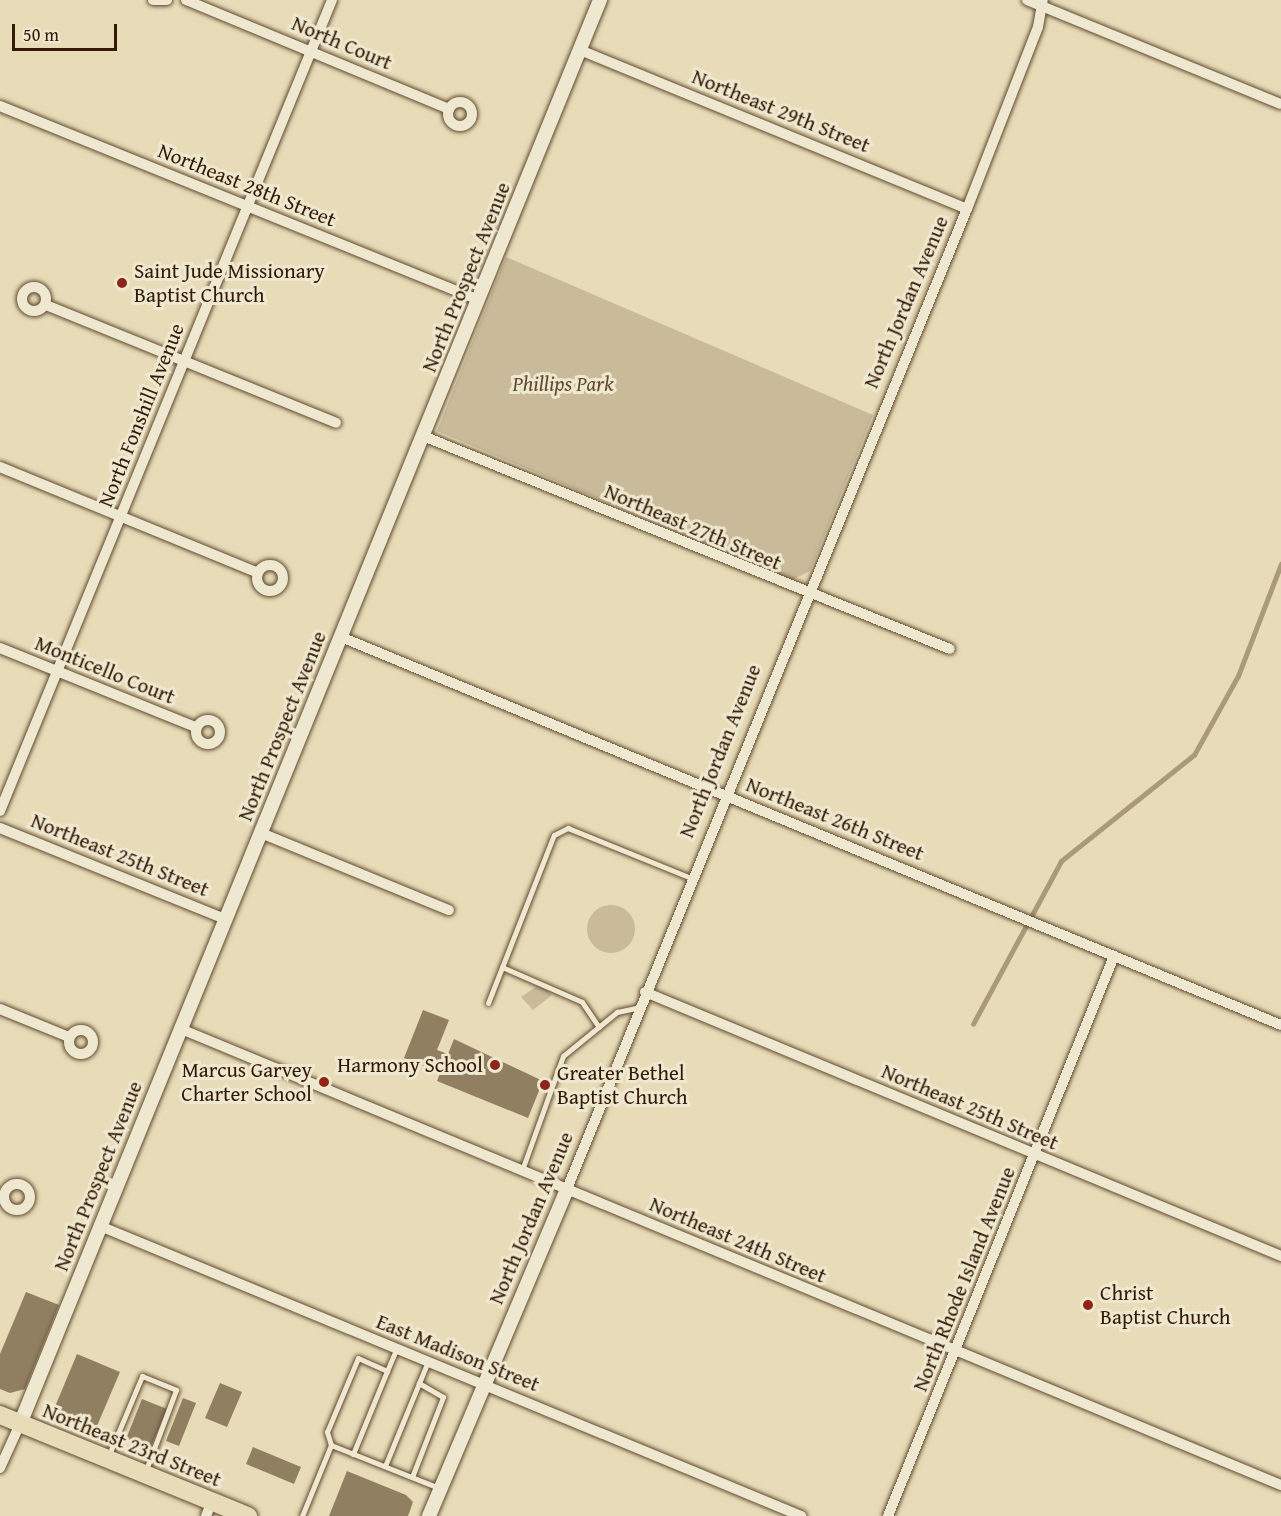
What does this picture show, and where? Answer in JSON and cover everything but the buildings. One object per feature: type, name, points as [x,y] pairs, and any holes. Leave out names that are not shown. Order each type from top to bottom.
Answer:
[{"type":"main road","name":"Northeast 23rd Street","points":[[0,1415],[145,1474],[209,1509],[248,1516]]},
{"type":"street","points":[[153,0],[167,0]]},
{"type":"street","name":"North Court","points":[[186,0],[449,109]]},
{"type":"street","name":"North Fonshill Avenue","points":[[0,811],[332,0]]},
{"type":"street","name":"North Prospect Avenue","points":[[0,1468],[3,1456],[20,1424],[600,0]]},
{"type":"street","points":[[1028,0],[1042,3],[1281,104]]},
{"type":"street","name":"North Jordan Avenue","points":[[429,1516],[567,1189],[724,795],[967,209],[1042,3]]},
{"type":"street","name":"Northeast 29th Street","points":[[580,50],[967,209]]},
{"type":"street","name":"Northeast 28th Street","points":[[0,106],[479,300]]},
{"type":"street","points":[[46,304],[336,423]]},
{"type":"street","name":"Northeast 27th Street","points":[[423,436],[950,649]]},
{"type":"street","points":[[0,467],[258,573]]},
{"type":"street","name":"Northeast 26th Street","points":[[341,637],[1281,1025]]},
{"type":"street","name":"Monticello Court","points":[[0,648],[196,727]]},
{"type":"street","name":"Northeast 25th Street","points":[[0,828],[225,919]]},
{"type":"street","points":[[261,833],[449,910]]},
{"type":"street","name":"North Rhode Island Avenue","points":[[888,1516],[1114,956]]},
{"type":"street","name":"Northeast 25th Street","points":[[645,992],[1281,1256]]},
{"type":"street","points":[[0,1009],[69,1037]]},
{"type":"street","name":"Northeast 24th Street","points":[[181,1029],[954,1353],[1281,1485]]},
{"type":"street","name":"East Madison Street","points":[[100,1226],[801,1516]]},
{"type":"lane","points":[[488,1003],[554,835],[568,828],[691,878]]},
{"type":"lane","points":[[502,967],[582,1002],[598,1026]]},
{"type":"lane","points":[[522,1170],[563,1056],[617,1012],[640,1007]]},
{"type":"lane","points":[[353,1454],[397,1348]]},
{"type":"lane","points":[[302,1516],[331,1444],[327,1432],[358,1358],[387,1371]]},
{"type":"lane","points":[[385,1466],[428,1361]]},
{"type":"lane","points":[[107,1458],[142,1376],[176,1390],[145,1474]]},
{"type":"lane","points":[[412,1477],[443,1397],[419,1383]]},
{"type":"lane","points":[[331,1444],[441,1489]]},
{"type":"green space","name":"Phillips Park","points":[[506,257],[873,415],[810,571],[792,580],[437,431]]},
{"type":"green space","points":[[606,905],[616,905],[628,912],[635,924],[635,934],[628,946],[616,953],[606,953],[591,942],[587,934],[587,924],[598,909]]},
{"type":"green space","points":[[541,983],[552,995],[533,1010],[521,997]]},
{"type":"waterway","points":[[973,1024],[1061,861],[1194,755],[1238,676],[1281,564]]},
{"type":"place","name":"Saint Jude Missionary Baptist Church","points":[[122,283]]},
{"type":"place","name":"Harmony School","points":[[495,1065]]},
{"type":"place","name":"Marcus Garvey Charter School","points":[[324,1082]]},
{"type":"place","name":"Greater Bethel Baptist Church","points":[[545,1085]]},
{"type":"place","name":"Christ Baptist Church","points":[[1088,1305]]}]
